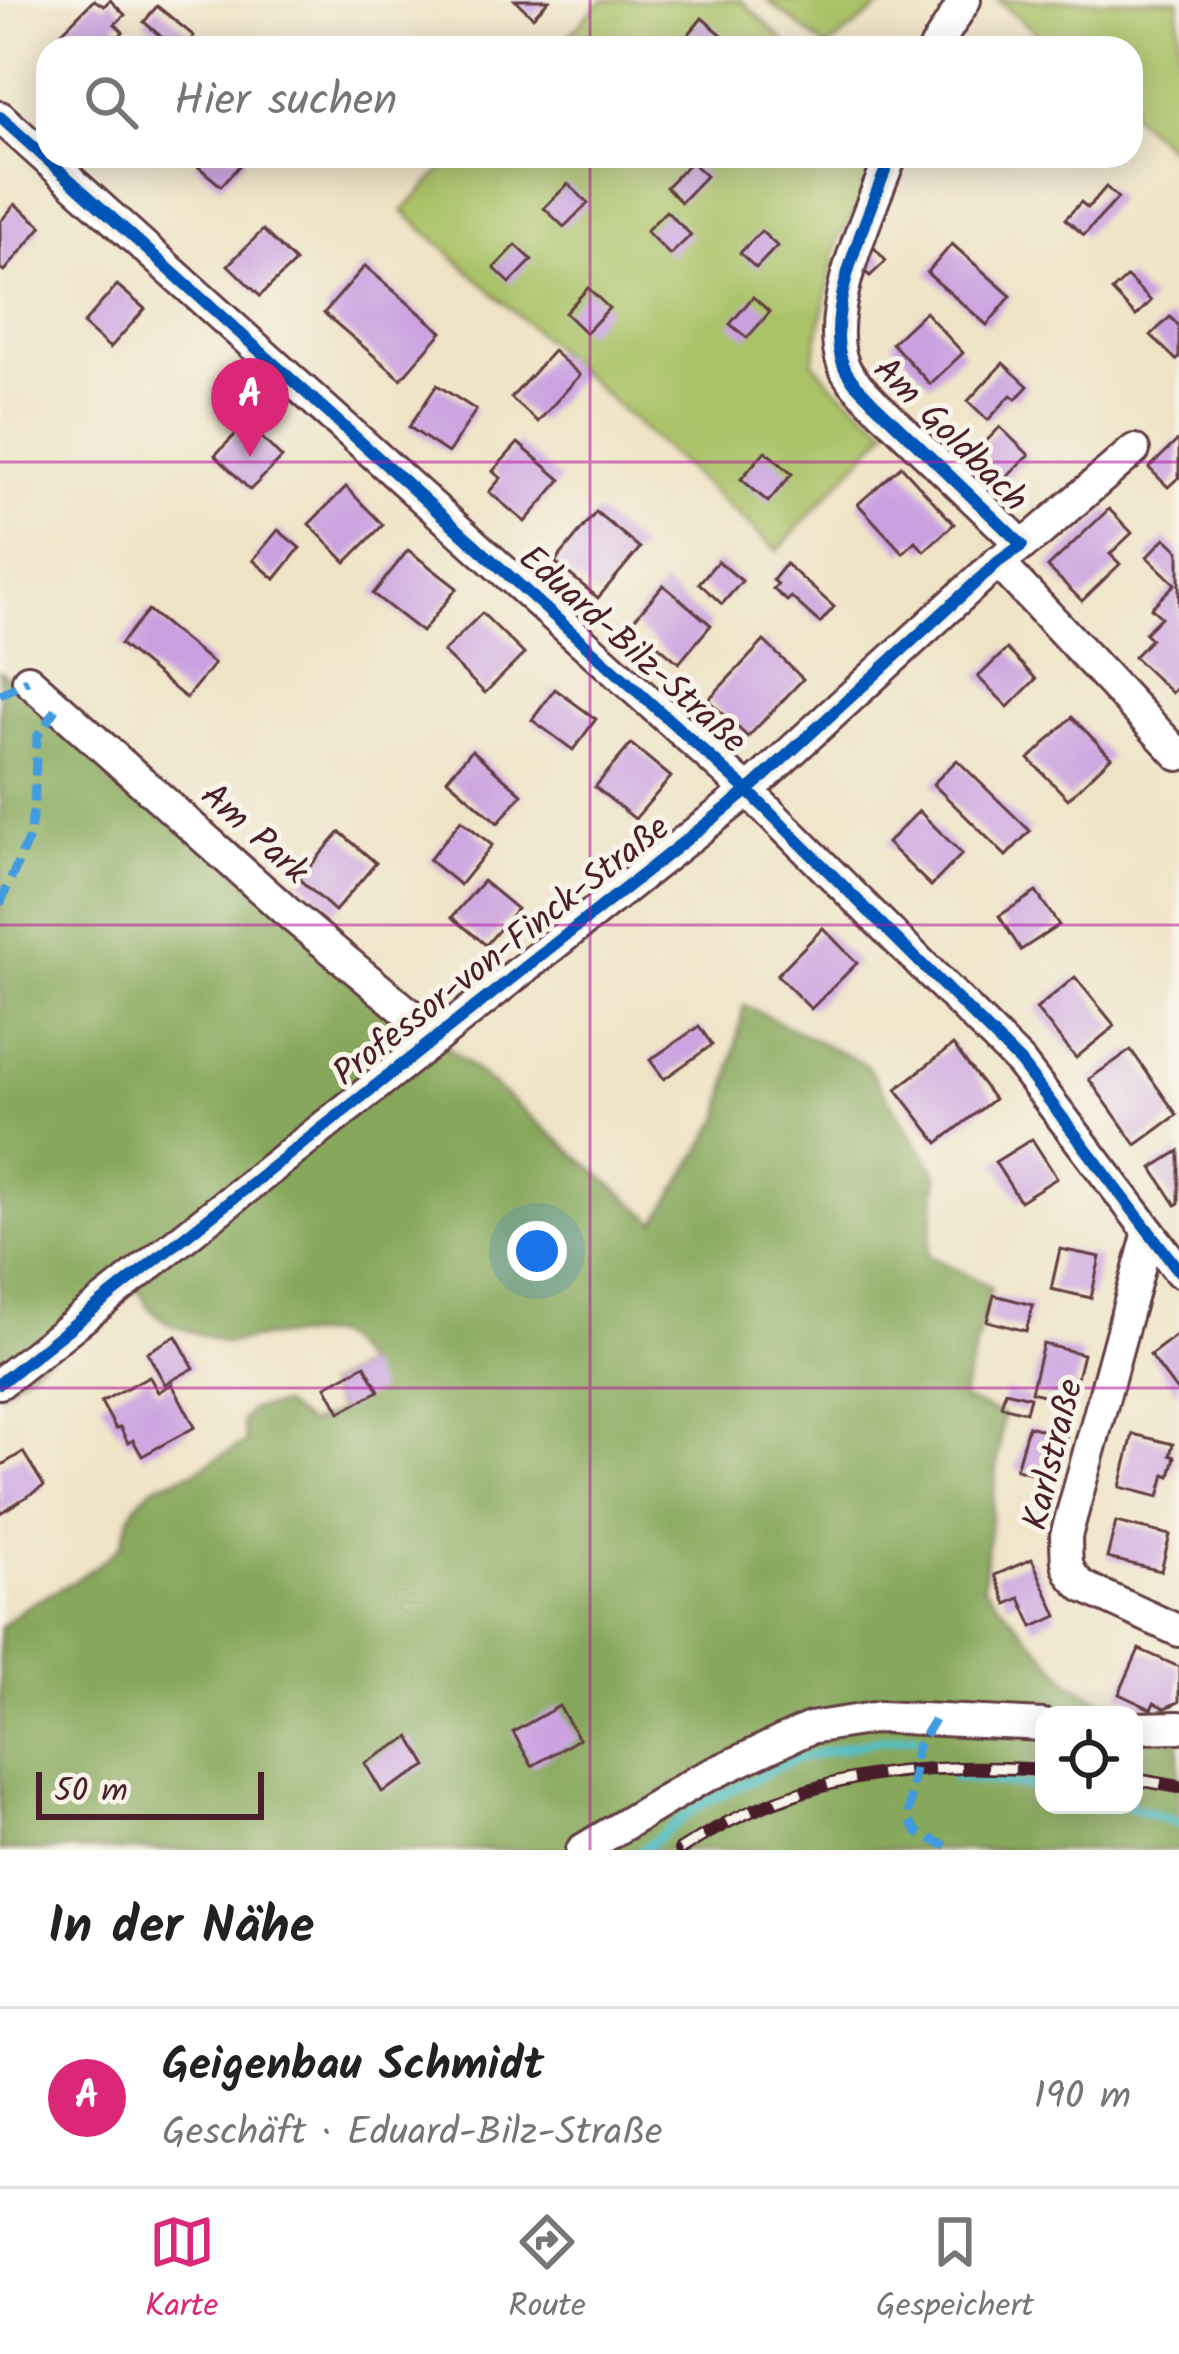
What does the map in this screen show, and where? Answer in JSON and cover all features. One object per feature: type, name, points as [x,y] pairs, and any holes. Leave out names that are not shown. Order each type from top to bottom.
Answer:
[{"type":"street","points":[[942,36],[965,0]]},
{"type":"street","name":"Eduard-Bilz-Straße","points":[[0,117],[36,149]]},
{"type":"street","name":"Eduard-Bilz-Straße","points":[[57,168],[748,791],[1019,1062],[1179,1271]]},
{"type":"street","name":"Am Goldbach","points":[[887,168],[848,271],[838,345],[842,363],[849,377],[1010,553],[1179,754]]},
{"type":"street","name":"Professor-von-Finck-Straße","points":[[0,1383],[748,791],[1010,553],[1134,449]]},
{"type":"street","name":"Am Park","points":[[28,680],[286,911],[437,1037]]},
{"type":"street","name":"Karlstraße","points":[[1149,1232],[1066,1536],[1067,1567],[1084,1587],[1179,1631]]},
{"type":"street","points":[[582,1850],[697,1781],[810,1728],[880,1717],[1035,1725]]},
{"type":"street","points":[[1143,1728],[1179,1727]]},
{"type":"green space","points":[[602,0],[741,0],[778,36],[568,36]]},
{"type":"green space","points":[[767,0],[889,0],[842,36],[812,36]]},
{"type":"green space","points":[[998,0],[1179,0],[1179,156],[1143,124],[1143,36],[1040,36]]},
{"type":"green space","points":[[444,168],[873,168],[854,215],[838,239],[813,362],[833,385],[888,429],[777,551],[403,211]]},
{"type":"green space","points":[[0,671],[656,1222],[721,1117],[744,1005],[866,1065],[938,1175],[928,1255],[991,1287],[962,1399],[1003,1415],[983,1586],[1072,1684],[1113,1706],[1035,1706],[1035,1814],[1143,1814],[1143,1722],[1179,1741],[1179,1850],[0,1850],[0,1628],[107,1558],[121,1545],[140,1499],[155,1486],[191,1473],[246,1442],[242,1421],[252,1409],[282,1405],[308,1424],[339,1412],[326,1386],[364,1365],[332,1334],[226,1343],[169,1324],[150,1309],[138,1288],[0,1393]]},
{"type":"building","points":[[94,0],[104,6],[110,0],[125,15],[115,24],[123,32],[119,36],[66,36],[62,32]]},
{"type":"building","points":[[515,0],[549,0],[533,17]]},
{"type":"building","points":[[157,6],[194,36],[160,36],[144,22]]},
{"type":"building","points":[[702,18],[721,34],[719,36],[687,36]]},
{"type":"building","points":[[200,168],[237,168],[221,186]]},
{"type":"building","points":[[685,168],[697,168],[706,176],[681,202],[666,187]]},
{"type":"building","points":[[568,184],[588,203],[564,227],[544,208]]},
{"type":"building","points":[[1106,187],[1118,198],[1084,235],[1065,219],[1081,202],[1088,208]]},
{"type":"building","points":[[15,204],[42,226],[4,272],[0,268],[0,222]]},
{"type":"building","points":[[666,211],[691,235],[670,255],[646,231]]},
{"type":"building","points":[[263,230],[295,262],[260,296],[228,265]]},
{"type":"building","points":[[761,231],[777,246],[756,268],[740,253]]},
{"type":"building","points":[[868,241],[886,261],[870,276],[859,267]]},
{"type":"building","points":[[952,244],[1011,296],[987,325],[927,273]]},
{"type":"building","points":[[516,245],[532,260],[510,283],[494,268]]},
{"type":"building","points":[[365,266],[442,332],[401,379],[324,313]]},
{"type":"building","points":[[1127,277],[1151,301],[1136,316],[1112,291]]},
{"type":"building","points":[[117,285],[145,309],[110,348],[83,324]]},
{"type":"building","points":[[588,288],[609,308],[586,333],[565,313]]},
{"type":"building","points":[[753,297],[770,312],[747,338],[730,324]]},
{"type":"building","points":[[925,312],[963,353],[930,384],[892,343]]},
{"type":"building","points":[[1170,317],[1179,326],[1176,360],[1151,335]]},
{"type":"building","points":[[553,351],[580,375],[538,422],[511,398]]},
{"type":"building","points":[[1003,363],[1028,386],[1016,399],[1011,395],[988,420],[968,401]]},
{"type":"building","points":[[437,385],[476,410],[448,453],[409,427]]},
{"type":"building","points":[[247,423],[282,458],[250,490],[215,455]]},
{"type":"building","points":[[1000,427],[1029,455],[999,485],[970,458]]},
{"type":"building","points":[[1179,439],[1179,477],[1168,487],[1149,468]]},
{"type":"building","points":[[518,443],[561,480],[525,522],[489,492],[501,478],[493,471]]},
{"type":"building","points":[[765,451],[792,474],[768,502],[741,479]]},
{"type":"building","points":[[901,466],[954,524],[924,551],[915,541],[903,553],[858,504]]},
{"type":"building","points":[[346,487],[383,525],[346,562],[309,524]]},
{"type":"building","points":[[1109,509],[1132,533],[1110,554],[1120,564],[1082,601],[1048,567]]},
{"type":"building","points":[[596,512],[640,548],[598,598],[555,562]]},
{"type":"building","points":[[278,530],[300,548],[275,579],[253,560]]},
{"type":"building","points":[[1165,538],[1179,551],[1179,686],[1172,693],[1134,657],[1151,639],[1145,633],[1161,617],[1151,608],[1175,584],[1147,557]]},
{"type":"building","points":[[408,550],[457,588],[422,632],[373,594]]},
{"type":"building","points":[[718,561],[742,581],[722,604],[699,583]]},
{"type":"building","points":[[786,564],[834,607],[820,623],[791,597],[787,601],[773,589],[778,584],[773,580]]},
{"type":"building","points":[[663,585],[711,625],[679,663],[631,623]]},
{"type":"building","points":[[148,610],[214,664],[186,698],[120,644]]},
{"type":"building","points":[[482,613],[524,654],[485,693],[443,652]]},
{"type":"building","points":[[764,641],[803,679],[748,737],[708,700]]},
{"type":"building","points":[[1007,649],[1036,679],[1008,707],[978,677]]},
{"type":"building","points":[[555,689],[596,719],[573,750],[532,720]]},
{"type":"building","points":[[1072,717],[1111,757],[1068,799],[1029,759]]},
{"type":"building","points":[[631,744],[671,777],[635,819],[595,787]]},
{"type":"building","points":[[472,750],[522,794],[498,823],[447,779]]},
{"type":"building","points":[[957,760],[1030,831],[1006,856],[933,784]]},
{"type":"building","points":[[919,811],[962,854],[931,886],[887,843]]},
{"type":"building","points":[[461,820],[492,845],[460,885],[429,860]]},
{"type":"building","points":[[340,832],[376,863],[335,911],[299,879]]},
{"type":"building","points":[[483,881],[517,909],[486,945],[452,917]]},
{"type":"building","points":[[1036,892],[1059,925],[1021,950],[999,916]]},
{"type":"building","points":[[823,928],[857,963],[811,1009],[777,975]]},
{"type":"building","points":[[1075,977],[1115,1026],[1076,1058],[1036,1009]]},
{"type":"building","points":[[699,1026],[712,1045],[664,1079],[650,1060]]},
{"type":"building","points":[[953,1045],[994,1099],[938,1143],[896,1089]]},
{"type":"building","points":[[1131,1050],[1177,1115],[1136,1145],[1089,1079]]},
{"type":"building","points":[[1032,1139],[1057,1178],[1020,1201],[995,1162]]},
{"type":"building","points":[[1179,1151],[1179,1203],[1176,1205],[1152,1168]]},
{"type":"building","points":[[1060,1249],[1100,1257],[1091,1298],[1051,1289]]},
{"type":"building","points":[[994,1295],[1033,1305],[1026,1331],[987,1321]]},
{"type":"building","points":[[1179,1333],[1179,1394],[1150,1355]]},
{"type":"building","points":[[176,1336],[194,1368],[165,1384],[147,1352]]},
{"type":"building","points":[[1043,1344],[1083,1354],[1071,1402],[1031,1392]]},
{"type":"building","points":[[365,1365],[379,1391],[340,1412],[326,1386]]},
{"type":"building","points":[[149,1376],[158,1392],[172,1384],[195,1427],[142,1456],[133,1440],[128,1443],[120,1427],[116,1429],[101,1402]]},
{"type":"building","points":[[1005,1391],[1030,1397],[1026,1412],[1001,1406]]},
{"type":"building","points":[[1028,1426],[1066,1436],[1055,1479],[1016,1469]]},
{"type":"building","points":[[1133,1434],[1173,1444],[1170,1476],[1165,1474],[1159,1497],[1120,1487]]},
{"type":"building","points":[[23,1452],[44,1486],[0,1513],[0,1466]]},
{"type":"building","points":[[1116,1522],[1170,1535],[1161,1571],[1107,1558]]},
{"type":"building","points":[[1032,1559],[1057,1616],[1033,1627],[1020,1598],[1007,1604],[995,1575]]},
{"type":"building","points":[[1139,1649],[1179,1667],[1179,1702],[1165,1708],[1154,1703],[1151,1709],[1119,1694]]},
{"type":"building","points":[[559,1706],[579,1739],[532,1766],[513,1732]]},
{"type":"building","points":[[410,1737],[427,1766],[382,1792],[365,1763]]},
{"type":"waterway","points":[[642,1850],[698,1806],[795,1759],[878,1740],[916,1737]]},
{"type":"waterway","points":[[954,1777],[1035,1787]]},
{"type":"waterway","points":[[1143,1811],[1179,1823]]},
{"type":"railway","points":[[680,1850],[767,1805],[855,1778],[947,1768],[1035,1770]]},
{"type":"railway","points":[[1143,1781],[1179,1787]]},
{"type":"marked path","points":[[0,695],[28,680]]},
{"type":"marked path","points":[[0,904],[29,837],[37,737],[58,707]]},
{"type":"marked path","points":[[934,1720],[916,1749],[908,1819],[918,1833],[955,1850]]},
{"type":"cycle path","points":[[0,117],[36,149]]},
{"type":"cycle path","points":[[57,168],[748,791],[1020,1062],[1179,1271]]},
{"type":"cycle path","points":[[0,1383],[748,791],[1022,545],[872,401],[843,364],[838,342],[844,288],[886,168]]},
{"type":"place","name":"Geigenbau Schmidt","points":[[250,457]]}]
